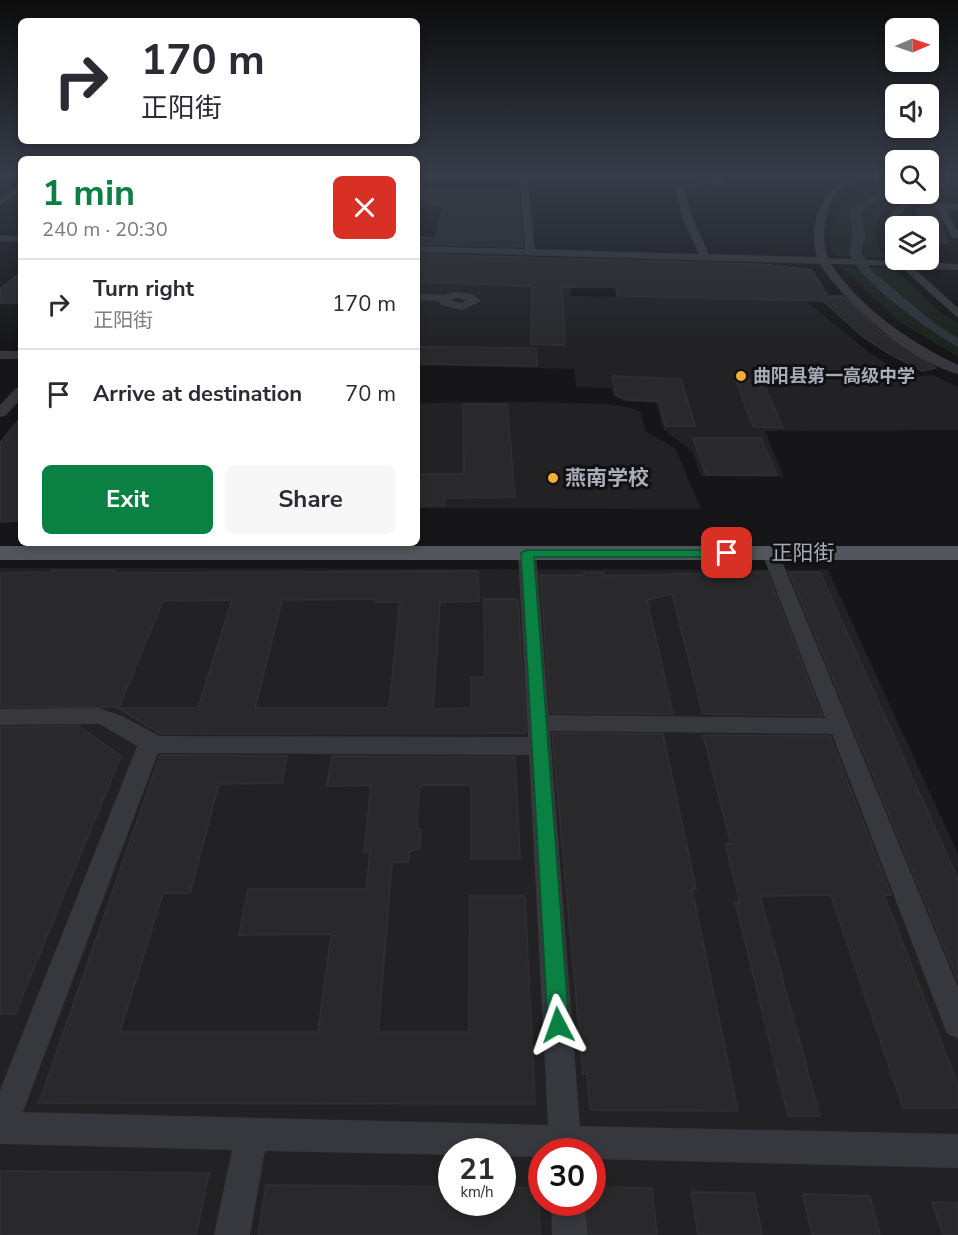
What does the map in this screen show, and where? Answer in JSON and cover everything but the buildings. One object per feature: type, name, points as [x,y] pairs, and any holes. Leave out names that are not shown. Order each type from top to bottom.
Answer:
[{"type":"main road","name":"正阳街","points":[[420,543],[958,543]]},
{"type":"main road","name":"正阳街","points":[[0,544],[18,544]]},
{"type":"main road","name":"正阳街","points":[[0,554],[958,553]]},
{"type":"street","points":[[528,233],[530,252]]},
{"type":"street","points":[[694,233],[705,257]]},
{"type":"street","points":[[820,233],[819,247],[859,304],[887,330],[922,353],[958,370]]},
{"type":"street","points":[[0,238],[18,239]]},
{"type":"street","points":[[420,249],[885,262]]},
{"type":"street","points":[[939,265],[958,267]]},
{"type":"street","points":[[909,270],[958,314]]},
{"type":"street","points":[[420,300],[445,300]]},
{"type":"street","points":[[0,355],[18,355]]},
{"type":"street","points":[[0,413],[18,394]]},
{"type":"street","points":[[527,553],[565,1138]]},
{"type":"street","points":[[771,553],[958,1023]]},
{"type":"street","points":[[0,717],[99,716],[110,718],[142,741],[150,743],[840,726]]},
{"type":"street","points":[[150,743],[0,1128],[252,1134],[528,1145]]},
{"type":"street","points":[[232,1235],[252,1134]]},
{"type":"street","points":[[606,1147],[958,1151]]},
{"type":"street","points":[[569,1216],[570,1235]]},
{"type":"shaded area","points":[[830,233],[851,233],[851,256],[834,256]]},
{"type":"shaded area","points":[[852,233],[864,233],[862,253],[871,270],[933,322],[958,338],[958,347],[930,330],[881,292],[856,265],[849,253]]},
{"type":"shaded area","points":[[862,233],[875,233],[885,258],[864,257]]},
{"type":"shaded area","points":[[842,267],[858,268],[904,311],[958,347],[958,357],[897,320]]},
{"type":"shaded area","points":[[870,268],[895,270],[940,312],[958,323],[958,338],[933,322],[881,280]]},
{"type":"shaded area","name":"曲阳县第一高级中学","points":[[420,275],[570,280],[571,296],[806,301],[871,354],[908,377],[933,375],[958,387],[958,430],[765,431],[784,477],[701,476],[692,451],[664,430],[656,403],[624,401],[613,396],[612,388],[576,387],[574,369],[420,365]]},
{"type":"shaded area","name":"燕南学校","points":[[533,402],[608,404],[632,408],[641,412],[645,431],[675,448],[701,509],[420,508],[420,403]]},
{"type":"shaded area","points":[[0,568],[828,570],[958,854],[958,1235],[0,1235]]},
{"type":"place","name":"曲阳县第一高级中学","points":[[741,376]]},
{"type":"place","name":"燕南学校","points":[[553,478]]},
{"type":"route","points":[[558,1025],[527,553],[727,553]]}]
